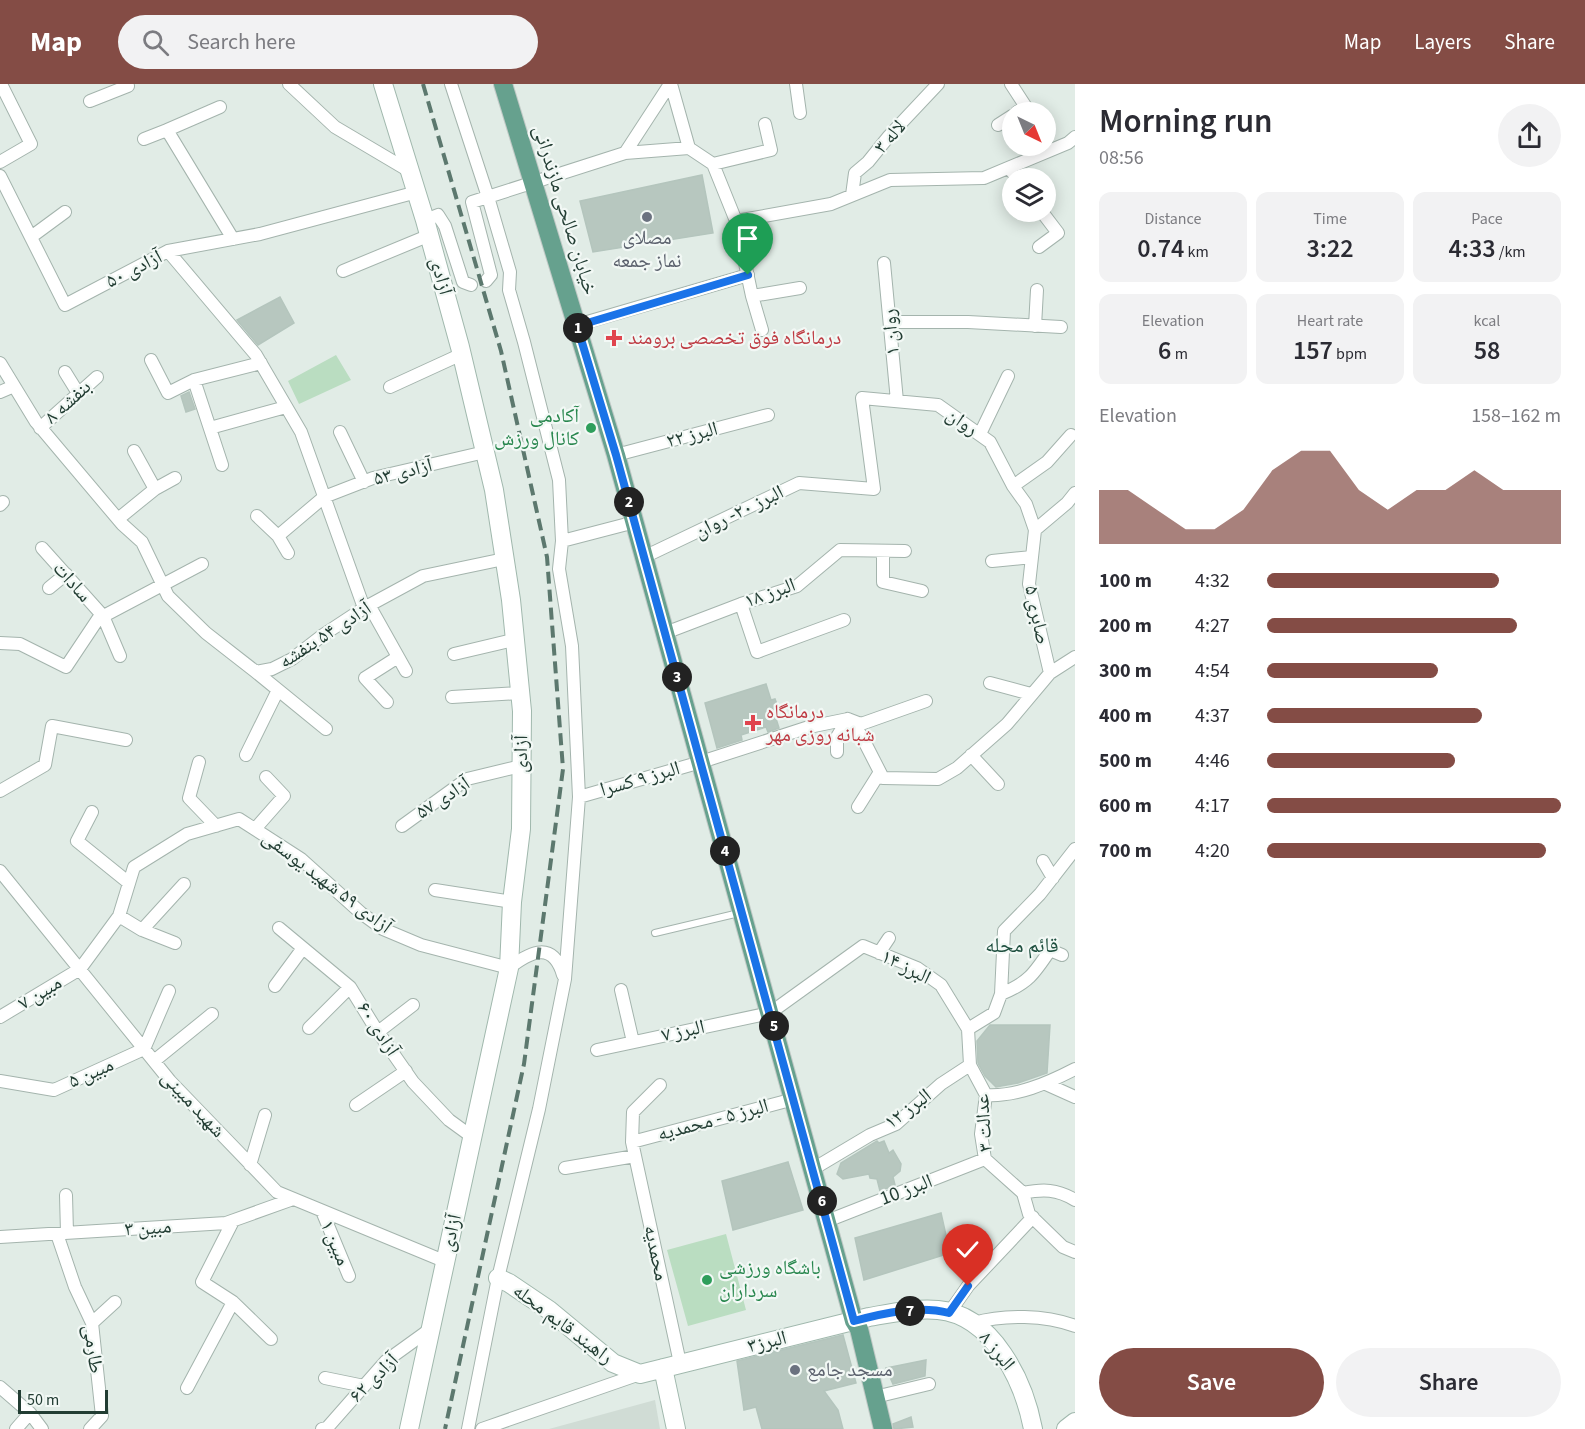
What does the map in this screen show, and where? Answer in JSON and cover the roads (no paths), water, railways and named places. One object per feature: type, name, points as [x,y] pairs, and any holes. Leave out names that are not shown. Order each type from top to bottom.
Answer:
[{"type":"main road","name":"آزادی","points":[[384,84],[417,192],[433,227],[494,490],[511,600],[513,640],[522,711],[521,829],[512,902],[509,968],[409,1429]]},
{"type":"main road","name":"خیابان صالحی مازندرانی","points":[[503,84],[635,522],[854,1321],[859,1329],[883,1429]]},
{"type":"main road","name":"راهبند قایم محله","points":[[498,1278],[549,1310],[612,1363],[640,1374]]},
{"type":"main road","name":"البرز ۸","points":[[854,1321],[906,1311],[939,1310],[974,1323],[996,1345],[1017,1376],[1033,1429]]},
{"type":"main road","name":"خیابان صالحی مازندرانی","points":[[854,1321],[850,1330],[873,1429]]},
{"type":"main road","name":"البرز۳","points":[[672,1366],[854,1321]]},
{"type":"main road","points":[[640,1374],[672,1366],[676,1429]]},
{"type":"main road","points":[[1066,1429],[1075,1422]]},
{"type":"street","points":[[0,162],[31,144],[1,84]]},
{"type":"street","points":[[90,101],[128,86],[127,84]]},
{"type":"street","points":[[289,84],[335,127],[411,172]]},
{"type":"street","points":[[451,84],[510,272],[509,290],[559,480],[562,542],[559,569],[572,646],[579,797],[565,979],[539,1109],[498,1278],[468,1429]]},
{"type":"street","points":[[625,153],[670,84]]},
{"type":"street","points":[[670,84],[689,148]]},
{"type":"street","points":[[796,84],[800,113]]},
{"type":"street","name":"لاله ۳","points":[[852,195],[855,173],[868,162],[938,84]]},
{"type":"street","points":[[1011,84],[1023,102]]},
{"type":"street","points":[[144,139],[220,107]]},
{"type":"street","points":[[998,124],[1002,122]]},
{"type":"street","points":[[713,164],[771,150],[765,124]]},
{"type":"street","points":[[167,130],[233,239]]},
{"type":"street","points":[[1009,168],[1068,143],[1075,137]]},
{"type":"street","points":[[486,280],[491,274],[473,208],[488,197],[625,153],[689,148],[713,164],[735,221],[762,330]]},
{"type":"street","points":[[735,221],[831,204],[890,180],[984,178],[1002,171]]},
{"type":"street","name":"آزادی ۵۰","points":[[0,176],[65,305],[168,251],[260,234],[417,192]]},
{"type":"street","points":[[30,237],[65,212]]},
{"type":"street","points":[[1039,247],[1058,233],[1050,222]]},
{"type":"street","points":[[343,271],[433,227],[463,282],[471,285]]},
{"type":"street","points":[[168,251],[261,363],[301,432],[366,607],[406,671]]},
{"type":"street","name":"روان ۱","points":[[884,263],[897,401]]},
{"type":"street","points":[[577,326],[748,275]]},
{"type":"street","points":[[752,296],[800,288]]},
{"type":"street","points":[[1035,326],[1037,290]]},
{"type":"street","points":[[890,322],[968,322],[1061,327]]},
{"type":"street","points":[[390,387],[462,354]]},
{"type":"street","points":[[151,360],[168,393],[195,380],[261,363]]},
{"type":"street","name":"آزادی ۵۴ بنفشه","points":[[0,363],[40,428],[117,519],[142,542],[168,596],[206,633],[256,672],[272,669],[292,659],[323,635],[366,607],[423,576],[504,559]]},
{"type":"street","points":[[65,372],[78,393]]},
{"type":"street","points":[[980,434],[1008,376]]},
{"type":"street","name":"بنفشه ۸","points":[[40,428],[97,377]]},
{"type":"street","points":[[195,380],[222,465]]},
{"type":"street","points":[[0,392],[14,386]]},
{"type":"street","name":"روان","points":[[874,489],[862,398],[938,405],[990,442],[1013,486],[1026,504],[1035,530],[1032,557]]},
{"type":"street","points":[[210,428],[286,406]]},
{"type":"street","name":"البرز ۲۲","points":[[616,455],[768,415]]},
{"type":"street","points":[[340,432],[364,482]]},
{"type":"street","points":[[1013,486],[1047,462],[1071,435]]},
{"type":"street","points":[[134,451],[155,489]]},
{"type":"street","name":"آزادی ۵۳","points":[[278,536],[324,497],[364,482],[485,452]]},
{"type":"street","points":[[117,519],[155,489],[175,478]]},
{"type":"street","name":"البرز ۲۰- روان","points":[[644,557],[799,483],[874,489]]},
{"type":"street","points":[[1035,530],[1071,505],[1075,493]]},
{"type":"street","points":[[257,516],[278,536],[288,552]]},
{"type":"street","points":[[562,542],[635,522]]},
{"type":"street","name":"سادات","points":[[42,548],[103,616],[120,656]]},
{"type":"street","name":"البرز ۱۸","points":[[665,633],[741,604],[797,586],[840,550],[905,551]]},
{"type":"street","points":[[883,551],[883,582],[922,591]]},
{"type":"street","points":[[992,561],[1032,557]]},
{"type":"street","name":"صابری ۵","points":[[1032,557],[1029,584],[1050,673]]},
{"type":"street","points":[[0,643],[20,644],[66,668],[98,619],[202,564]]},
{"type":"street","points":[[49,588],[66,574]]},
{"type":"street","points":[[741,604],[757,652],[844,620]]},
{"type":"street","points":[[454,654],[513,640]]},
{"type":"street","points":[[387,702],[365,678],[398,657]]},
{"type":"street","points":[[837,752],[837,737],[848,719],[861,735],[883,778],[938,780],[957,768],[1007,724],[1050,673],[1075,657]]},
{"type":"street","points":[[256,672],[326,729]]},
{"type":"street","points":[[990,682],[1030,694]]},
{"type":"street","points":[[246,755],[278,690]]},
{"type":"street","points":[[452,697],[520,693]]},
{"type":"street","name":"البرز ۹ کسرا","points":[[579,797],[701,762],[809,726],[848,719],[861,724],[926,701]]},
{"type":"street","points":[[0,791],[45,765],[52,726],[126,740]]},
{"type":"street","points":[[971,755],[998,784]]},
{"type":"street","points":[[199,762],[189,798],[216,826]]},
{"type":"street","name":"آزادی ۵۷","points":[[402,826],[467,779],[521,766]]},
{"type":"street","points":[[858,807],[880,772]]},
{"type":"street","points":[[255,829],[284,796],[266,777]]},
{"type":"street","points":[[92,812],[77,841],[129,883]]},
{"type":"street","name":"آزادی ۵۹ شهید یوسفی","points":[[120,916],[134,867],[188,834],[239,819],[301,859],[361,913],[383,929],[421,945],[509,968]]},
{"type":"street","points":[[968,1029],[994,1013],[1001,994],[1004,931],[1040,894],[1075,849]]},
{"type":"street","points":[[1043,861],[1053,878]]},
{"type":"street","name":"شهید مبینی","points":[[1,874],[170,1081],[277,1192],[444,1261]]},
{"type":"street","points":[[142,930],[184,884]]},
{"type":"street","points":[[435,890],[512,902]]},
{"type":"street","points":[[80,969],[120,916],[142,930],[175,943]]},
{"type":"street","name":"آزادی ۶۰","points":[[279,928],[350,987],[413,1082],[450,1120],[471,1136]]},
{"type":"street","points":[[879,953],[889,938]]},
{"type":"street","name":"البرز ۱۴","points":[[770,1012],[861,943],[917,968],[941,985],[968,1029],[970,1065]]},
{"type":"street","points":[[275,986],[303,948]]},
{"type":"street","points":[[1001,994],[1022,986],[1050,950],[1062,955]]},
{"type":"street","points":[[509,968],[524,956],[539,951],[552,956],[560,964],[565,979]]},
{"type":"street","name":"مبین ۷","points":[[0,1017],[80,969]]},
{"type":"street","points":[[309,1028],[350,987]]},
{"type":"street","points":[[621,990],[633,1042]]},
{"type":"street","points":[[144,1049],[169,991]]},
{"type":"street","points":[[378,1032],[413,1005]]},
{"type":"street","name":"البرز ۷","points":[[597,1050],[770,1012]]},
{"type":"street","points":[[154,1061],[213,1014]]},
{"type":"street","name":"مبین ۵","points":[[0,1081],[54,1090],[144,1049]]},
{"type":"street","name":"عدالت ۳","points":[[970,1065],[986,1095],[981,1134],[985,1159],[1023,1193],[1029,1214],[1063,1247],[1075,1252]]},
{"type":"street","name":"البرز ۱۲","points":[[813,1169],[870,1135],[896,1124],[941,1084],[970,1065]]},
{"type":"street","points":[[986,1095],[997,1095],[1046,1083],[1075,1069]]},
{"type":"street","points":[[356,1105],[406,1071]]},
{"type":"street","points":[[1046,1083],[1075,1097]]},
{"type":"street","name":"محمدیه","points":[[660,1085],[633,1112],[632,1142],[672,1366]]},
{"type":"street","name":"البرز ۵ - محمدیه","points":[[632,1142],[794,1099]]},
{"type":"street","points":[[250,1165],[265,1115]]},
{"type":"street","points":[[565,1168],[635,1156]]},
{"type":"street","name":"البرز 10","points":[[827,1221],[985,1159]]},
{"type":"street","points":[[1023,1193],[1044,1189],[1063,1193],[1075,1200]]},
{"type":"street","name":"طارمی","points":[[66,1195],[62,1233],[75,1287],[92,1323],[102,1416],[90,1429]]},
{"type":"street","name":"مبین ۳","points":[[0,1237],[226,1223],[293,1199]]},
{"type":"street","name":"مبین ۱","points":[[322,1210],[349,1276]]},
{"type":"street","points":[[949,1313],[968,1286],[1033,1217]]},
{"type":"street","points":[[233,1221],[201,1282],[233,1302],[271,1339]]},
{"type":"street","points":[[92,1323],[115,1302]]},
{"type":"street","points":[[187,1388],[233,1302]]},
{"type":"street","points":[[974,1323],[990,1318],[1009,1317],[1069,1324]]},
{"type":"street","name":"آزادی ۶۲","points":[[322,1429],[327,1428],[386,1361],[429,1330]]},
{"type":"street","points":[[482,1429],[640,1374]]},
{"type":"street","points":[[325,1378],[364,1386]]},
{"type":"street","points":[[875,1397],[929,1384]]},
{"type":"street","points":[[2,1393],[30,1413],[42,1429]]},
{"type":"street","points":[[16,1429],[30,1413]]},
{"type":"lane","points":[[655,933],[742,912]]},
{"type":"railway","points":[[423,84],[501,351],[547,557],[563,769],[524,1064],[445,1429]]},
{"type":"place","name":"مصلای نماز جمعه","points":[[647,217]]},
{"type":"place","name":"درمانگاه فوق تخصصی برومند","points":[[614,338]]},
{"type":"place","name":"آکادمی کانال ورزش","points":[[591,428]]},
{"type":"place","name":"درمانگاه شبانه روزی مهر","points":[[753,723]]},
{"type":"place","name":"باشگاه ورزشی سرداران","points":[[707,1280]]},
{"type":"place","name":"مسجد جامع","points":[[795,1370]]},
{"type":"district","name":"قائم محله","points":[[1022,945]]}]
